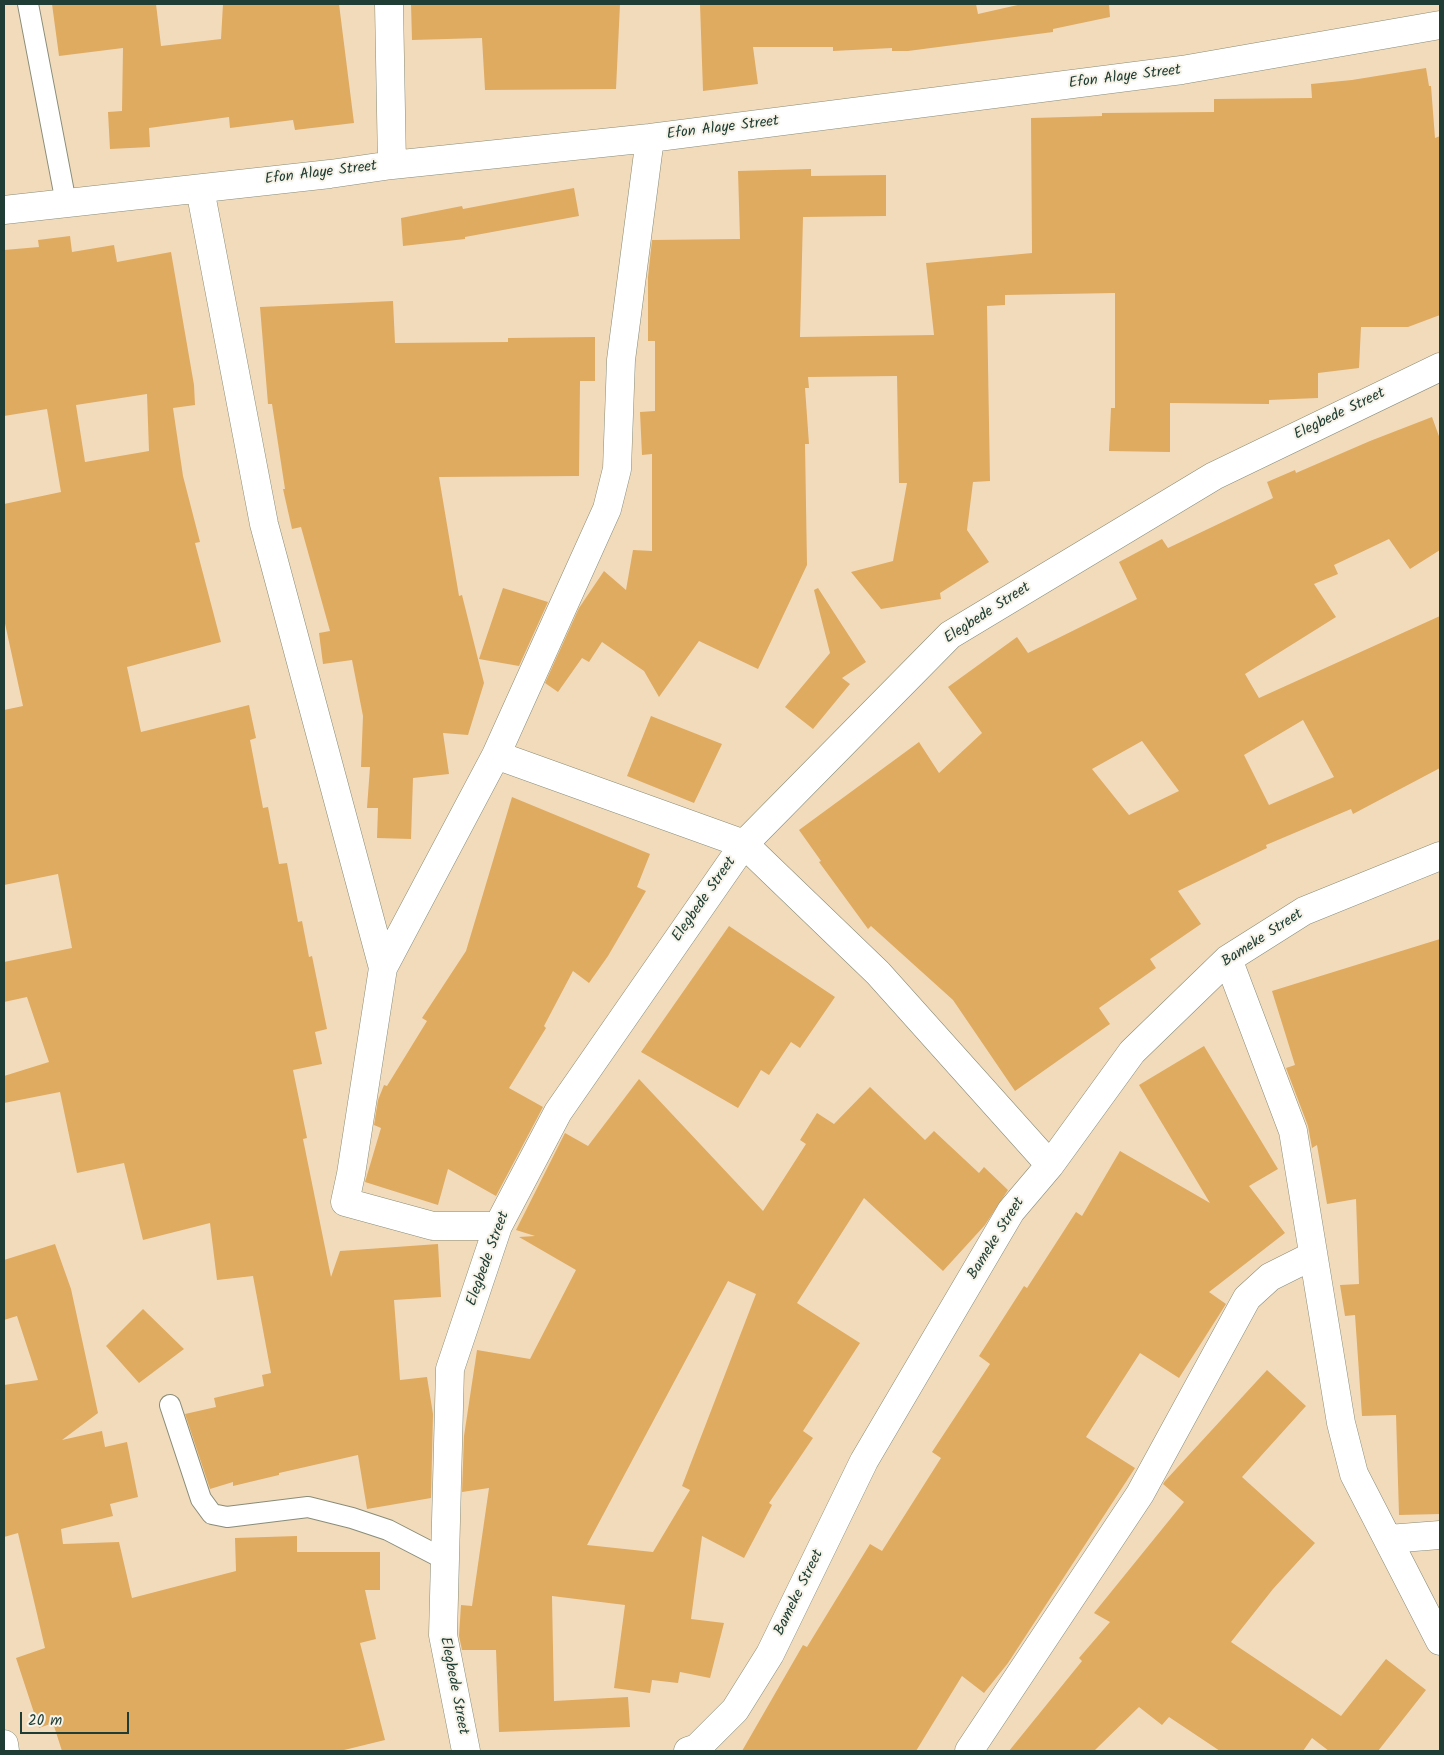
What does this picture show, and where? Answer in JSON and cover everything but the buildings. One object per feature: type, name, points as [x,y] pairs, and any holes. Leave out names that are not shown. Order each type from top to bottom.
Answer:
[{"type":"street","points":[[389,4],[392,165]]},
{"type":"street","name":"Efon Alaye Street","points":[[4,210],[200,189],[392,165],[650,138],[1182,70],[1440,25]]},
{"type":"street","points":[[498,1226],[433,1226],[345,1202],[384,968],[496,755],[607,509],[617,469],[621,360],[650,138]]},
{"type":"street","points":[[200,189],[264,524],[384,968]]},
{"type":"street","name":"Elegbede Street","points":[[466,1751],[443,1635],[450,1369],[498,1226],[558,1112],[744,844],[950,635],[1214,476],[1440,367]]},
{"type":"street","points":[[496,755],[744,844],[878,974],[1050,1165]]},
{"type":"street","name":"Bameke Street","points":[[688,1751],[697,1748],[735,1710],[770,1654],[864,1461],[1011,1212],[1050,1165],[1132,1052],[1228,959],[1304,911],[1440,856]]},
{"type":"street","points":[[1228,959],[1293,1130],[1312,1256],[1321,1294],[1341,1423],[1354,1474],[1440,1641]]},
{"type":"street","points":[[969,1751],[1140,1494],[1247,1298],[1270,1278],[1312,1256]]},
{"type":"street","points":[[1388,1539],[1440,1536]]},
{"type":"street","points":[[4,1744],[5,1751]]},
{"type":"lane","points":[[28,4],[66,203]]},
{"type":"lane","points":[[170,1405],[200,1499],[212,1514],[227,1517],[308,1508],[352,1518],[388,1530],[444,1559]]}]
